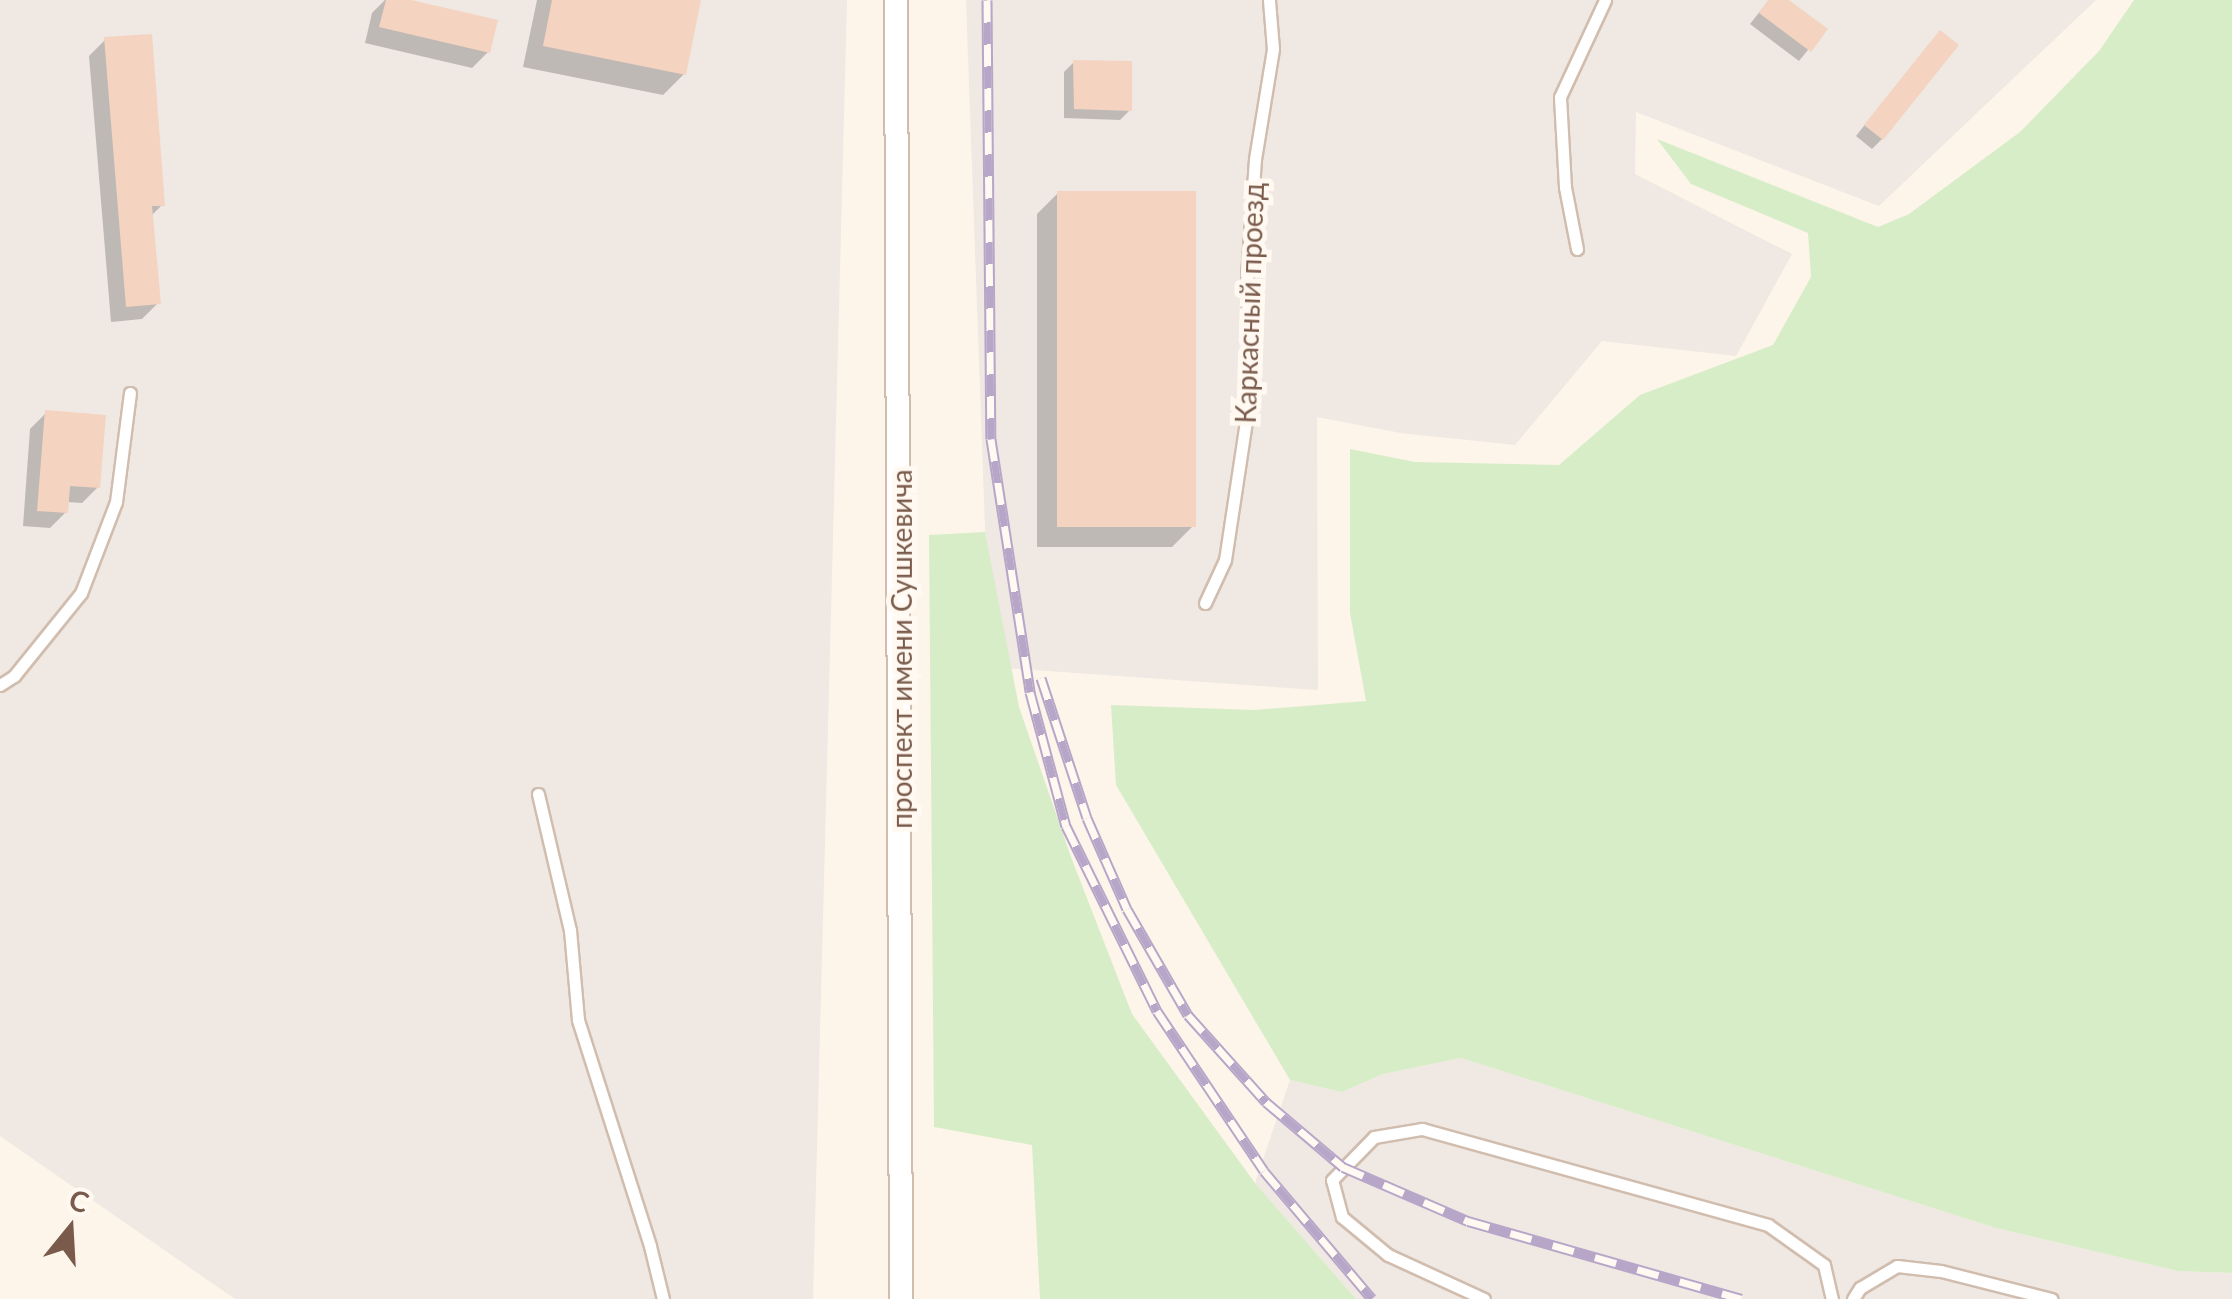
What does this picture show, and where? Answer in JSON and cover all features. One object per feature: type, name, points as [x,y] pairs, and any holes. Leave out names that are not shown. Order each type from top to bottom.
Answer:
[{"type":"street","name":"проспект имени Сушкевича","points":[[896,0],[901,1299]]},
{"type":"lane","name":"Каркасный проезд","points":[[1205,602],[1226,560],[1249,402],[1247,276],[1254,159],[1273,48],[1269,0]]},
{"type":"lane","points":[[1577,248],[1565,187],[1560,97],[1605,0]]},
{"type":"lane","points":[[0,685],[14,676],[81,593],[116,502],[130,393]]},
{"type":"lane","points":[[538,794],[570,930],[578,1020],[662,1299]]},
{"type":"lane","points":[[1484,1299],[1388,1255],[1342,1217],[1332,1180],[1374,1137],[1422,1129],[1768,1225],[1824,1265],[1832,1299]]},
{"type":"lane","points":[[1854,1299],[1860,1288],[1897,1266],[1941,1270],[2052,1299]]},
{"type":"shaded area","points":[[0,0],[847,0],[813,1299],[235,1299],[0,1136]]},
{"type":"shaded area","points":[[966,0],[2096,0],[1879,206],[1636,112],[1635,174],[1792,254],[1736,356],[1602,341],[1515,445],[1401,433],[1317,417],[1318,690],[990,667]]},
{"type":"shaded area","points":[[1461,1058],[1996,1228],[2178,1271],[2232,1273],[2232,1299],[1356,1299],[1255,1183],[1290,1080],[1342,1092],[1383,1074]]},
{"type":"green space","points":[[2134,0],[2232,0],[2232,1273],[2178,1271],[1996,1228],[1461,1058],[1383,1074],[1342,1092],[1290,1080],[1116,785],[1111,705],[1254,710],[1366,701],[1350,613],[1350,449],[1415,462],[1559,465],[1640,395],[1773,345],[1811,277],[1808,233],[1691,184],[1657,139],[1878,227],[1909,214],[2020,132],[2099,51]]},
{"type":"green space","points":[[985,532],[1019,707],[1071,857],[1132,1014],[1255,1183],[1356,1299],[1040,1299],[1032,1145],[934,1127],[929,535]]},
{"type":"building","points":[[386,0],[411,0],[498,20],[490,53],[379,27]]},
{"type":"building","points":[[552,0],[701,0],[686,75],[543,46]]},
{"type":"building","points":[[1768,0],[1789,0],[1828,29],[1811,52],[1759,13]]},
{"type":"building","points":[[1940,30],[1959,45],[1883,140],[1864,125]]},
{"type":"building","points":[[152,34],[165,206],[152,206],[161,304],[126,307],[104,37]]},
{"type":"building","points":[[1073,60],[1132,61],[1132,111],[1074,109]]},
{"type":"building","points":[[1057,191],[1196,191],[1196,527],[1057,527]]},
{"type":"building","points":[[45,410],[106,415],[100,488],[70,486],[68,513],[37,511]]},
{"type":"railway","points":[[987,0],[991,439],[1030,692],[1066,826],[1157,1011],[1264,1171],[1372,1299]]},
{"type":"railway","points":[[1041,678],[1087,818],[1127,909],[1188,1015],[1266,1102],[1343,1167],[1468,1221],[1741,1299]]}]
